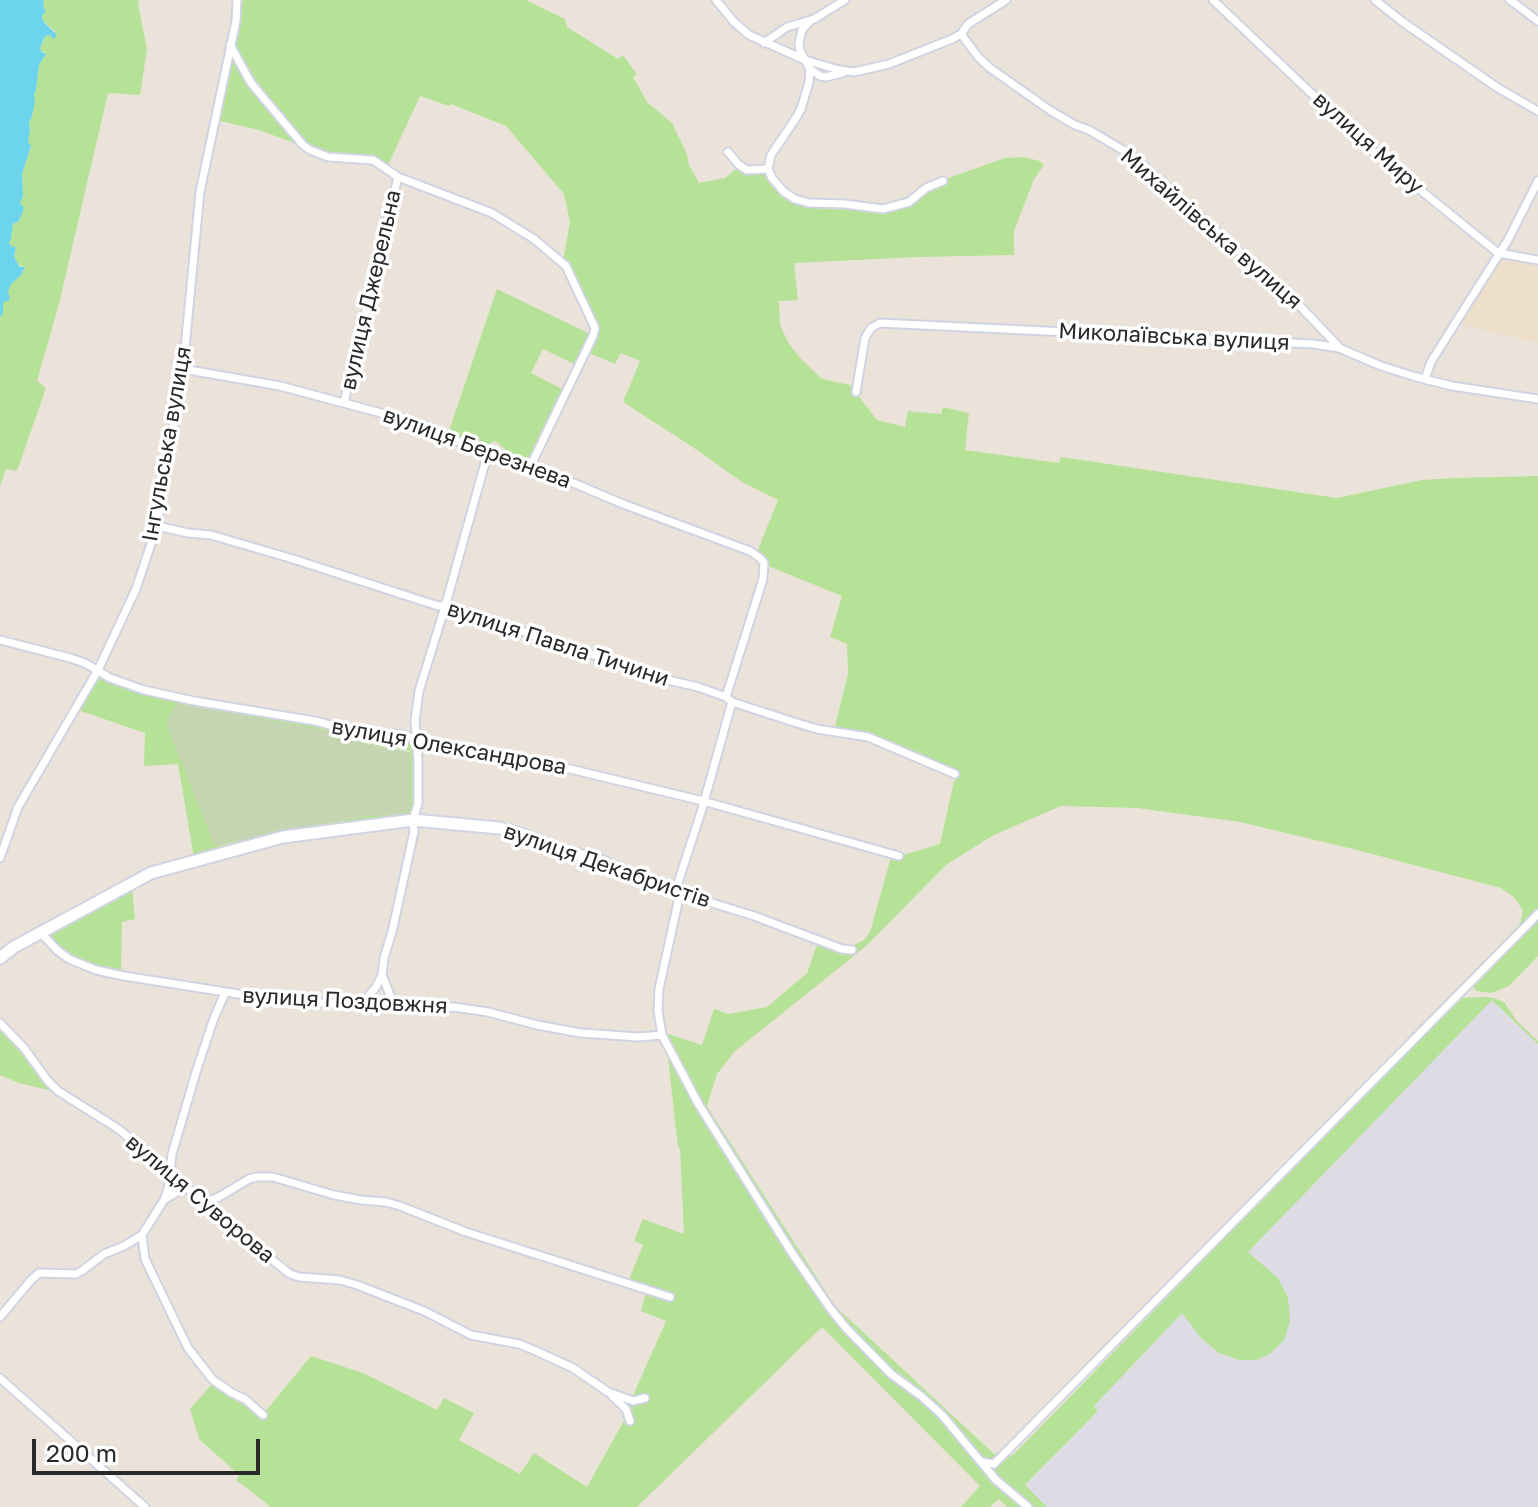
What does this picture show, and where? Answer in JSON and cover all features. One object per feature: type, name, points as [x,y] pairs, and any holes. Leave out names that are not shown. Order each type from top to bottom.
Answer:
[{"type":"street","name":"Інгульська вулиця","points":[[0,858],[18,807],[98,670],[136,589],[157,526],[183,369],[200,192],[236,21],[237,0]]},
{"type":"street","points":[[716,0],[749,35],[805,60],[848,71]]},
{"type":"street","points":[[764,43],[787,27],[811,20],[845,0]]},
{"type":"street","points":[[811,20],[799,36],[800,51],[810,69],[826,77],[889,64],[961,34],[968,24],[1006,0]]},
{"type":"street","name":"вулиця Миру","points":[[1213,0],[1370,149],[1498,253],[1538,260]]},
{"type":"street","points":[[1375,0],[1498,88],[1538,111]]},
{"type":"street","points":[[1510,0],[1538,21]]},
{"type":"street","name":"Михайлівська вулиця","points":[[961,34],[990,68],[1051,111],[1133,156],[1298,304],[1339,348]]},
{"type":"street","name":"вулиця Джерельна","points":[[230,45],[251,83],[310,150],[328,157],[373,160],[398,177],[492,213],[534,239],[566,266],[595,328],[531,465]]},
{"type":"street","points":[[810,69],[801,109],[771,155],[768,169],[784,192],[803,202],[883,209],[909,202],[926,188],[943,181]]},
{"type":"street","points":[[728,152],[747,170],[768,169]]},
{"type":"street","name":"вулиця Джерельна","points":[[344,402],[398,177]]},
{"type":"street","points":[[1425,379],[1431,362],[1508,240],[1538,181]]},
{"type":"street","name":"Миколаївська вулиця","points":[[856,392],[865,338],[871,328],[880,323],[1298,343],[1339,348],[1381,366],[1452,386],[1538,399]]},
{"type":"street","name":"вулиця Березнева","points":[[183,369],[280,386],[433,429],[487,456],[498,455],[531,465],[623,504],[750,551],[760,558],[764,569],[763,579],[729,699]]},
{"type":"street","points":[[361,1005],[382,975],[392,932],[418,804],[415,721],[419,691],[487,456]]},
{"type":"street","name":"вулиця Павла Тичини","points":[[157,526],[211,535],[293,559],[817,729],[868,737],[955,774]]},
{"type":"street","name":"вулиця Олександрова","points":[[0,640],[70,658],[124,684],[169,695],[541,762],[703,801],[899,856]]},
{"type":"street","points":[[729,699],[678,891],[659,989],[658,1011],[662,1035],[699,1105],[830,1308],[891,1374],[942,1415],[988,1471],[1028,1507]]},
{"type":"street","name":"вулиця Декабристів","points":[[0,958],[14,947],[151,873],[283,837],[413,820],[499,828],[521,834],[852,950]]},
{"type":"street","points":[[988,1471],[1538,914]]},
{"type":"street","name":"вулиця Поздовжня","points":[[41,933],[69,959],[96,970],[225,993],[283,1001],[454,1007],[581,1033],[638,1037],[662,1035]]},
{"type":"street","points":[[382,975],[397,1007]]},
{"type":"street","points":[[0,1317],[39,1273],[76,1274],[104,1254],[142,1235],[164,1200],[172,1154],[197,1069],[225,993]]},
{"type":"street","name":"вулиця Суворова","points":[[0,1023],[58,1091],[117,1128],[156,1159],[169,1175],[209,1201],[229,1226],[290,1274],[340,1280],[424,1311],[471,1335],[519,1344],[573,1368],[608,1392],[626,1409],[630,1421]]},
{"type":"street","points":[[209,1201],[249,1179],[273,1177],[334,1195],[400,1206],[466,1232],[670,1297]]},
{"type":"street","points":[[164,1200],[188,1189]]},
{"type":"street","points":[[142,1235],[145,1259],[188,1348],[213,1380],[245,1399],[263,1415]]},
{"type":"street","points":[[0,1378],[145,1507]]},
{"type":"street","name":"вулиця Суворова","points":[[608,1392],[633,1401],[645,1398]]},
{"type":"street","points":[[979,1460],[994,1464]]},
{"type":"shaded area","points":[[1500,258],[1538,266],[1538,343],[1458,324]]},
{"type":"shaded area","points":[[1492,999],[1538,1044],[1538,1507],[1047,1507],[1025,1486],[1098,1411],[1094,1406],[1182,1313],[1201,1338],[1219,1353],[1239,1360],[1278,1278],[1248,1252]]},
{"type":"green space","points":[[44,0],[139,0],[147,49],[140,95],[108,93],[59,304],[37,381],[46,388],[17,471],[6,469],[0,486],[0,317],[11,284],[25,269],[14,257],[16,247],[9,243],[13,224],[19,221],[23,208],[20,203],[23,196],[22,174],[31,147],[28,142],[29,123],[39,65],[45,56],[40,48],[45,36],[56,32],[43,21],[46,11]]},
{"type":"green space","points":[[243,0],[526,0],[565,19],[567,27],[618,59],[623,55],[637,74],[633,77],[647,102],[672,123],[699,183],[725,178],[739,167],[771,174],[785,191],[803,200],[883,207],[913,198],[926,186],[1005,158],[1023,157],[1044,165],[1034,179],[1014,231],[1014,255],[794,263],[798,300],[779,301],[780,325],[788,342],[822,379],[850,385],[877,420],[905,427],[908,411],[941,414],[943,407],[969,413],[965,450],[1059,463],[1061,457],[1337,498],[1422,480],[1538,476],[1538,912],[1010,1445],[1520,924],[1523,911],[1515,898],[1501,888],[1240,822],[1138,808],[1061,806],[992,836],[946,865],[865,947],[735,1051],[717,1074],[707,1106],[835,1306],[994,1454],[1003,1452],[994,1461],[984,1460],[968,1441],[901,1380],[848,1327],[814,1283],[701,1104],[665,1033],[702,1045],[714,1009],[728,1014],[767,1007],[807,973],[818,942],[850,947],[864,940],[870,932],[891,857],[940,844],[956,772],[869,736],[834,730],[848,674],[847,644],[830,637],[842,596],[768,566],[766,569],[757,552],[778,500],[742,482],[623,402],[640,361],[621,353],[615,364],[587,352],[595,337],[563,261],[570,222],[564,194],[506,126],[451,104],[449,106],[420,96],[389,167],[373,161],[340,160],[259,130],[216,120]]},
{"type":"green space","points":[[497,289],[592,335],[576,365],[543,349],[531,373],[564,390],[528,461],[507,454],[495,441],[486,452],[448,434]]},
{"type":"green space","points":[[101,678],[124,686],[407,738],[412,742],[415,761],[417,795],[413,810],[408,815],[194,858],[178,764],[144,766],[145,733],[78,710],[93,685]],"holes":[[[366,738],[366,744],[410,751],[403,814],[367,816],[216,846]]]},
{"type":"green space","points":[[181,704],[366,738],[366,744],[410,752],[410,808],[403,814],[367,816],[215,846],[166,724],[174,706]]},
{"type":"green space","points":[[132,887],[135,919],[122,922],[121,974],[70,958],[47,935]]},
{"type":"green space","points":[[1538,916],[1538,956],[1509,986],[1491,993],[1477,991],[1474,981]]},
{"type":"green space","points":[[1483,997],[1504,1002],[1538,1044],[1492,1000],[1248,1252],[1278,1278],[1288,1298],[1290,1321],[1284,1340],[1270,1354],[1256,1360],[1239,1360],[1219,1353],[1201,1338],[1182,1313],[1094,1406],[1098,1411],[1025,1485],[1047,1507],[1031,1507],[1001,1481],[993,1467],[1014,1454],[1459,998]]},
{"type":"green space","points":[[0,1026],[12,1037],[56,1092],[0,1075]]},
{"type":"green space","points":[[667,1049],[828,1309],[906,1388],[941,1417],[1024,1507],[1007,1507],[999,1499],[990,1507],[961,1507],[980,1486],[822,1327],[637,1507],[271,1507],[236,1480],[239,1475],[199,1439],[190,1409],[213,1383],[264,1413],[311,1356],[363,1373],[437,1410],[444,1398],[474,1413],[459,1440],[520,1474],[534,1453],[587,1487],[626,1417],[624,1410],[606,1393],[632,1398],[666,1321],[641,1311],[647,1288],[628,1282],[643,1245],[634,1241],[643,1219],[684,1234],[680,1149]]},
{"type":"water","points":[[0,0],[44,0],[46,11],[43,21],[57,35],[54,39],[45,36],[40,48],[46,54],[39,65],[29,123],[28,142],[31,146],[22,174],[23,196],[20,203],[24,208],[19,221],[13,224],[9,243],[16,247],[14,257],[20,267],[25,267],[11,284],[8,291],[10,299],[3,303],[0,317]]}]
